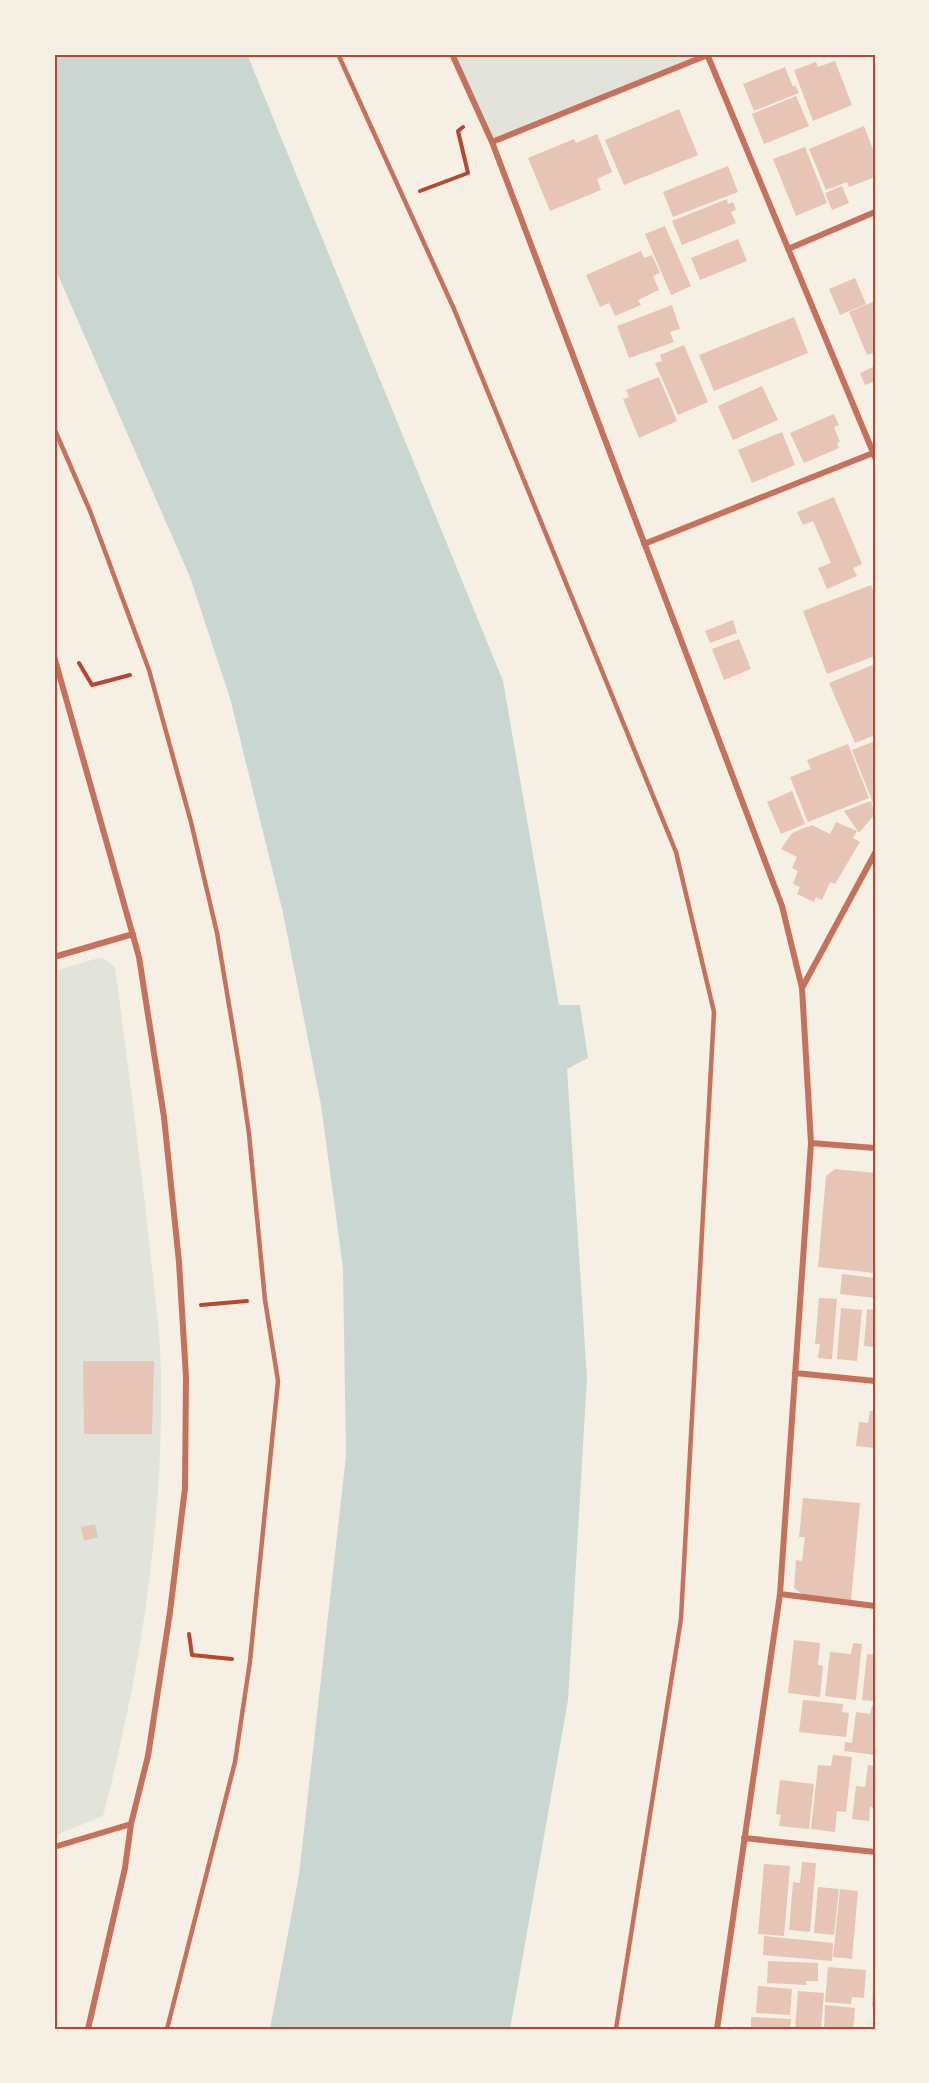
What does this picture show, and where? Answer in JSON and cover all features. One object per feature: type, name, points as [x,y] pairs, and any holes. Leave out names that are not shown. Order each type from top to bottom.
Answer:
[{"type":"street","points":[[452,54],[492,142],[782,906],[802,988],[811,1143],[780,1594],[717,2029]]},
{"type":"street","points":[[492,142],[708,54],[874,455],[644,544]]},
{"type":"street","points":[[788,249],[875,212]]},
{"type":"street","points":[[54,656],[57,679],[139,957],[164,1117],[179,1262],[186,1366],[185,1488],[170,1612],[148,1756],[131,1824],[125,1868],[88,2029]]},
{"type":"street","points":[[802,988],[875,853]]},
{"type":"street","points":[[54,957],[133,933]]},
{"type":"street","points":[[811,1143],[875,1148]]},
{"type":"street","points":[[795,1373],[875,1381]]},
{"type":"street","points":[[780,1594],[875,1606]]},
{"type":"street","points":[[54,1848],[131,1824]]},
{"type":"street","points":[[744,1838],[875,1852]]},
{"type":"lane","points":[[338,54],[454,309],[676,852],[714,1012],[681,1619],[616,2029]]},
{"type":"lane","points":[[54,428],[90,511],[149,670],[191,822],[217,933],[249,1134],[265,1300],[278,1381],[250,1661],[235,1762],[167,2029]]},
{"type":"path","points":[[403,197],[468,173],[458,131],[478,111]]},
{"type":"path","points":[[77,659],[92,685],[149,670]]},
{"type":"path","points":[[195,1305],[265,1300]]},
{"type":"path","points":[[170,1612],[188,1625],[192,1655],[250,1661]]},
{"type":"shaded area","points":[[54,54],[247,54],[503,681],[559,1005],[580,1005],[588,1058],[567,1069],[587,1378],[568,1700],[510,2029],[270,2029],[299,1875],[346,1456],[343,1268],[321,1105],[283,913],[230,698],[190,577],[54,266]]},
{"type":"shaded area","points":[[452,54],[707,54],[492,142]]},
{"type":"shaded area","points":[[102,957],[115,967],[157,1311],[161,1381],[158,1491],[147,1600],[138,1655],[103,1816],[54,1836],[54,971]]},
{"type":"building","points":[[835,61],[852,105],[813,121],[794,70],[816,62],[818,67]]},
{"type":"building","points":[[785,67],[793,87],[795,85],[799,93],[754,111],[743,84]]},
{"type":"building","points":[[796,96],[809,126],[764,144],[752,114]]},
{"type":"building","points":[[679,109],[698,155],[624,185],[605,140]]},
{"type":"building","points":[[864,126],[875,155],[875,177],[849,187],[847,182],[826,190],[809,149]]},
{"type":"building","points":[[597,134],[612,172],[597,179],[601,190],[550,211],[528,158],[574,139],[576,143]]},
{"type":"building","points":[[805,147],[827,203],[796,216],[773,159]]},
{"type":"building","points":[[728,166],[738,192],[673,217],[663,192]]},
{"type":"building","points":[[842,186],[849,203],[832,210],[825,193]]},
{"type":"building","points":[[727,199],[728,204],[733,202],[736,210],[731,212],[736,223],[682,245],[672,221]]},
{"type":"building","points":[[665,226],[691,286],[671,295],[645,234]]},
{"type":"building","points":[[738,239],[747,261],[700,280],[691,258]]},
{"type":"building","points":[[641,251],[644,258],[652,255],[660,273],[653,276],[659,290],[638,300],[641,305],[615,316],[609,303],[600,307],[586,275]]},
{"type":"building","points":[[855,278],[866,304],[840,315],[829,289]]},
{"type":"building","points":[[875,301],[875,352],[867,355],[849,312]]},
{"type":"building","points":[[672,305],[680,329],[670,332],[674,342],[629,358],[617,326]]},
{"type":"building","points":[[794,317],[808,353],[714,391],[699,355]]},
{"type":"building","points":[[684,345],[708,402],[678,415],[655,363],[662,361],[660,355]]},
{"type":"building","points":[[875,366],[875,381],[865,385],[860,373]]},
{"type":"building","points":[[659,377],[677,421],[639,438],[623,399],[629,397],[626,390]]},
{"type":"building","points":[[762,386],[778,420],[733,440],[718,406]]},
{"type":"building","points":[[834,414],[839,425],[834,427],[840,442],[837,443],[839,448],[804,463],[790,433]]},
{"type":"building","points":[[782,432],[795,465],[752,483],[738,450]]},
{"type":"building","points":[[834,497],[862,564],[853,568],[857,576],[827,589],[818,568],[831,563],[813,521],[803,525],[797,512]]},
{"type":"building","points":[[871,585],[875,596],[875,656],[827,674],[803,611]]},
{"type":"building","points":[[733,620],[737,633],[710,643],[705,631]]},
{"type":"building","points":[[739,639],[751,669],[724,680],[712,649]]},
{"type":"building","points":[[875,664],[875,735],[855,743],[829,683]]},
{"type":"building","points":[[875,741],[875,808],[852,750]]},
{"type":"building","points":[[848,744],[869,798],[808,822],[790,777],[811,769],[807,760]]},
{"type":"building","points":[[792,791],[805,824],[781,834],[767,802]]},
{"type":"building","points":[[871,801],[875,814],[859,833],[844,811]]},
{"type":"building","points":[[836,822],[857,831],[853,838],[860,842],[835,884],[830,882],[822,900],[816,897],[814,902],[797,894],[800,887],[793,884],[798,871],[792,868],[797,857],[781,849],[792,833],[812,825],[830,834]]},
{"type":"building","points":[[835,1169],[875,1173],[875,1273],[818,1267],[826,1176]]},
{"type":"building","points":[[842,1274],[875,1278],[875,1298],[840,1294]]},
{"type":"building","points":[[819,1298],[837,1299],[832,1359],[818,1358],[820,1344],[815,1344]]},
{"type":"building","points":[[841,1308],[862,1310],[857,1361],[837,1359]]},
{"type":"building","points":[[867,1309],[875,1310],[875,1347],[864,1346]]},
{"type":"building","points":[[83,1361],[154,1361],[152,1434],[84,1434]]},
{"type":"building","points":[[870,1411],[875,1411],[875,1448],[856,1446],[859,1422],[868,1423]]},
{"type":"building","points":[[803,1498],[860,1503],[851,1601],[806,1597],[794,1588],[796,1560],[802,1561],[805,1537],[799,1537]]},
{"type":"building","points":[[95,1524],[98,1537],[84,1541],[81,1527]]},
{"type":"building","points":[[794,1640],[820,1643],[818,1665],[823,1666],[820,1697],[788,1693]]},
{"type":"building","points":[[853,1643],[862,1644],[856,1700],[825,1696],[830,1652],[851,1654]]},
{"type":"building","points":[[867,1654],[875,1655],[875,1701],[862,1700]]},
{"type":"building","points":[[803,1700],[843,1704],[842,1712],[849,1713],[846,1737],[799,1732]]},
{"type":"building","points":[[872,1706],[875,1706],[875,1755],[844,1751],[845,1742],[852,1743],[856,1712],[870,1714]]},
{"type":"building","points":[[833,1755],[852,1757],[846,1812],[837,1811],[835,1832],[811,1829],[818,1765],[831,1766]]},
{"type":"building","points":[[868,1765],[875,1766],[875,1808],[870,1807],[869,1821],[852,1819],[856,1786],[865,1787]]},
{"type":"building","points":[[780,1780],[814,1784],[809,1829],[779,1826],[781,1815],[776,1814]]},
{"type":"building","points":[[802,1862],[816,1863],[810,1932],[789,1930],[793,1882],[800,1883]]},
{"type":"building","points":[[764,1864],[790,1866],[784,1936],[758,1934]]},
{"type":"building","points":[[818,1887],[839,1889],[834,1935],[814,1933]]},
{"type":"building","points":[[840,1889],[858,1891],[852,1959],[833,1957]]},
{"type":"building","points":[[764,1936],[833,1943],[832,1961],[763,1955]]},
{"type":"building","points":[[768,1961],[818,1963],[818,1981],[806,1981],[807,1985],[767,1983]]},
{"type":"building","points":[[828,1967],[866,1970],[864,1998],[852,1997],[851,2004],[825,2002]]},
{"type":"building","points":[[758,1986],[792,1989],[790,2015],[756,2013]]},
{"type":"building","points":[[873,1987],[875,1987],[875,2007],[872,2007]]},
{"type":"building","points":[[798,1991],[824,1993],[821,2029],[795,2029]]},
{"type":"building","points":[[825,2005],[855,2008],[853,2029],[824,2029]]},
{"type":"building","points":[[751,2017],[791,2019],[790,2029],[751,2029]]}]
